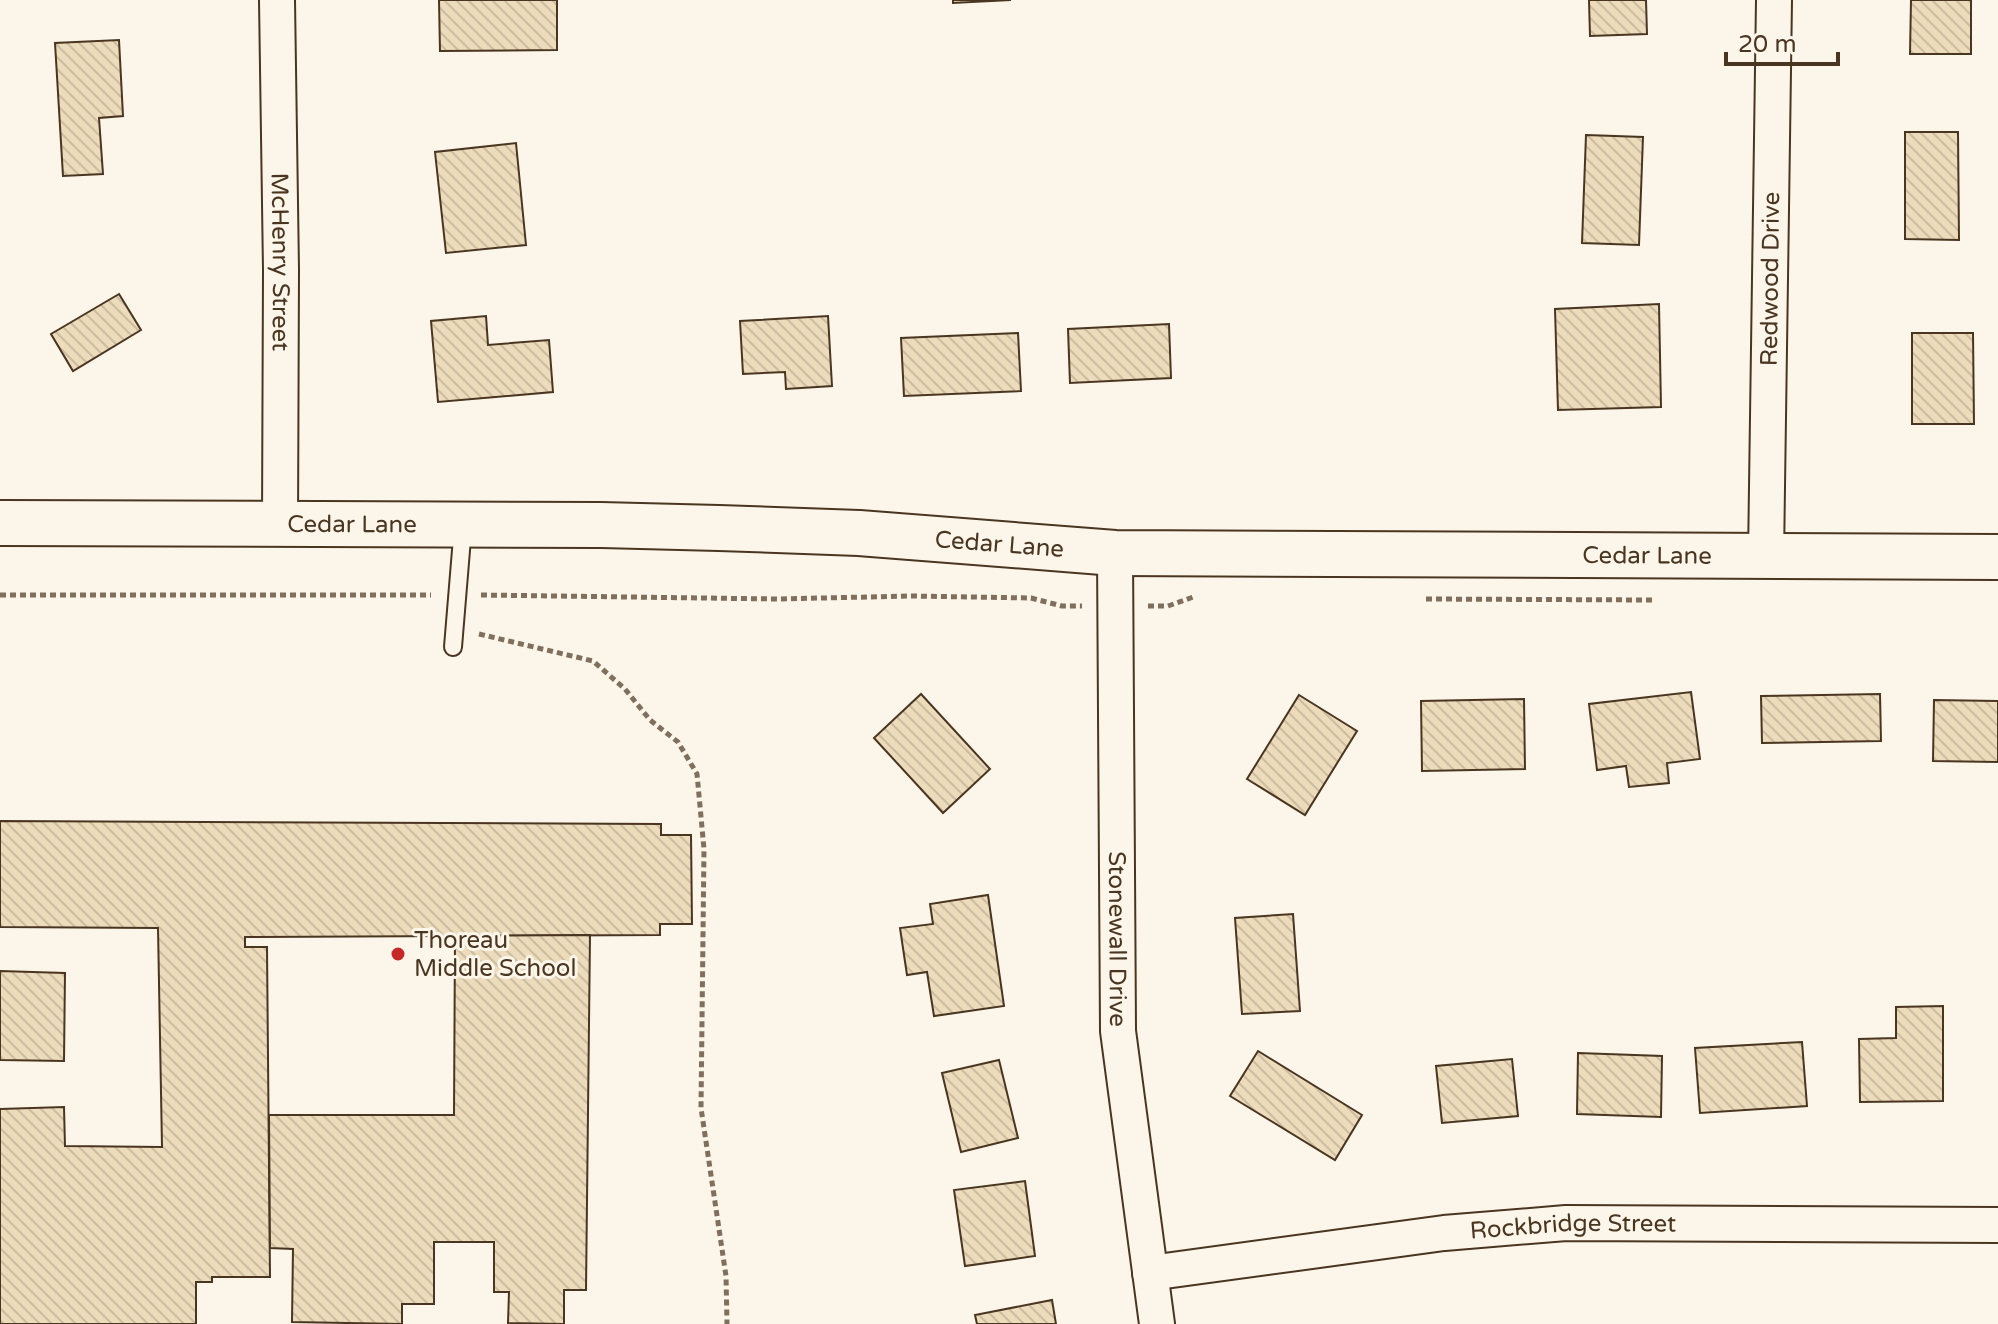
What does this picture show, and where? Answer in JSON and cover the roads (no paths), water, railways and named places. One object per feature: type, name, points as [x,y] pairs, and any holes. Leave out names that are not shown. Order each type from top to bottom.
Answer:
[{"type":"main road","name":"Cedar Lane","points":[[0,523],[601,525],[859,533],[1115,553],[1998,557]]},
{"type":"street","name":"McHenry Street","points":[[277,0],[281,270],[280,525]]},
{"type":"street","name":"Redwood Drive","points":[[1766,557],[1774,0]]},
{"type":"street","name":"Stonewall Drive","points":[[1115,553],[1118,1031],[1157,1324]]},
{"type":"street","name":"Rockbridge Street","points":[[1150,1273],[1444,1233],[1566,1223],[1998,1225]]},
{"type":"lane","points":[[453,647],[463,525]]},
{"type":"place","name":"Thoreau Middle School","points":[[398,954]]}]
